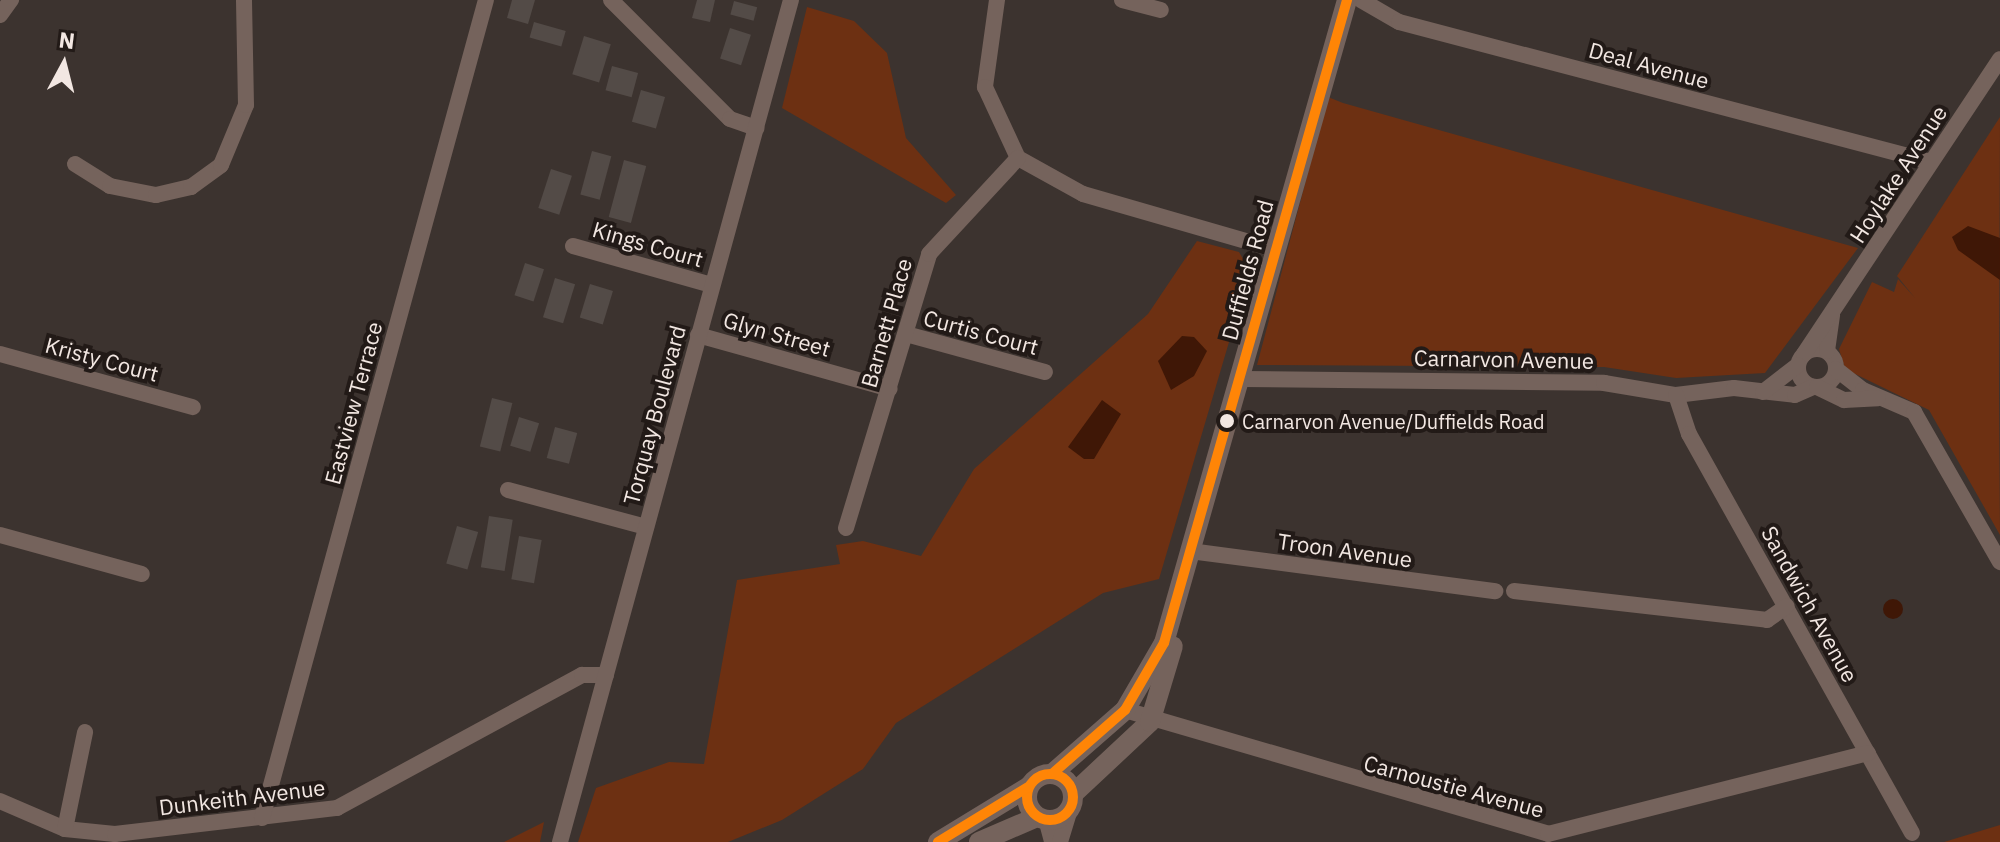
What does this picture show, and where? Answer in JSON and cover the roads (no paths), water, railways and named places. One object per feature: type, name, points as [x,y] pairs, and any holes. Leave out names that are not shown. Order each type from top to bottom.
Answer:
[{"type":"street","points":[[0,15],[11,0]]},
{"type":"street","points":[[75,164],[110,186],[156,195],[191,187],[221,165],[246,105],[244,0]]},
{"type":"street","name":"Eastview Terrace","points":[[262,818],[486,0]]},
{"type":"street","points":[[611,0],[730,119],[756,128]]},
{"type":"street","name":"Torquay Boulevard","points":[[560,842],[791,0]]},
{"type":"street","points":[[997,0],[985,87],[1018,158],[1083,194],[1277,250]]},
{"type":"street","points":[[1122,0],[1161,10]]},
{"type":"street","name":"Duffields Road","points":[[938,842],[1052,774],[1125,710],[1164,643],[1242,379],[1347,0]]},
{"type":"street","name":"Deal Avenue","points":[[1361,0],[1399,22],[1931,162]]},
{"type":"street","name":"Hoylake Avenue","points":[[1801,360],[2000,59]]},
{"type":"street","name":"Barnett Place","points":[[846,528],[939,238],[1018,158]]},
{"type":"street","name":"Kings Court","points":[[573,246],[712,285]]},
{"type":"street","name":"Hoylake Avenue","points":[[1827,351],[1837,323],[1832,314]]},
{"type":"street","name":"Curtis Court","points":[[906,334],[1045,372]]},
{"type":"street","name":"Glyn Street","points":[[698,335],[890,389]]},
{"type":"street","points":[[1763,392],[1801,360],[1827,351],[1836,369],[1815,387],[1801,360]]},
{"type":"street","name":"Kristy Court","points":[[0,354],[193,407]]},
{"type":"street","name":"Carnarvon Avenue","points":[[1836,369],[1879,397],[1914,412],[2000,562]]},
{"type":"street","name":"Carnarvon Avenue","points":[[1242,379],[1604,383],[1676,395],[1763,392],[1795,395],[1815,387],[1844,400],[1879,397]]},
{"type":"street","name":"Sandwich Avenue","points":[[1676,395],[1689,434],[1912,833]]},
{"type":"street","points":[[508,490],[646,527]]},
{"type":"street","points":[[0,535],[142,574]]},
{"type":"street","name":"Duffields Road","points":[[1150,722],[1190,551]]},
{"type":"street","name":"Troon Avenue","points":[[1190,551],[1495,591]]},
{"type":"street","points":[[1514,591],[1767,620],[1787,606]]},
{"type":"street","name":"Dunkeith Avenue","points":[[0,801],[65,829],[125,833],[262,818],[351,803],[582,675],[606,675]]},
{"type":"street","name":"Carnoustie Avenue","points":[[1125,710],[1150,722],[1548,834],[1868,753]]},
{"type":"street","points":[[979,842],[1042,818],[1071,802],[1150,722]]},
{"type":"street","points":[[65,829],[85,732]]},
{"type":"street","points":[[1052,774],[1071,802],[1060,842]]},
{"type":"street","points":[[1028,787],[1052,842]]},
{"type":"place","name":"Carnarvon Avenue/Duffields Road","points":[[1227,421]]}]
